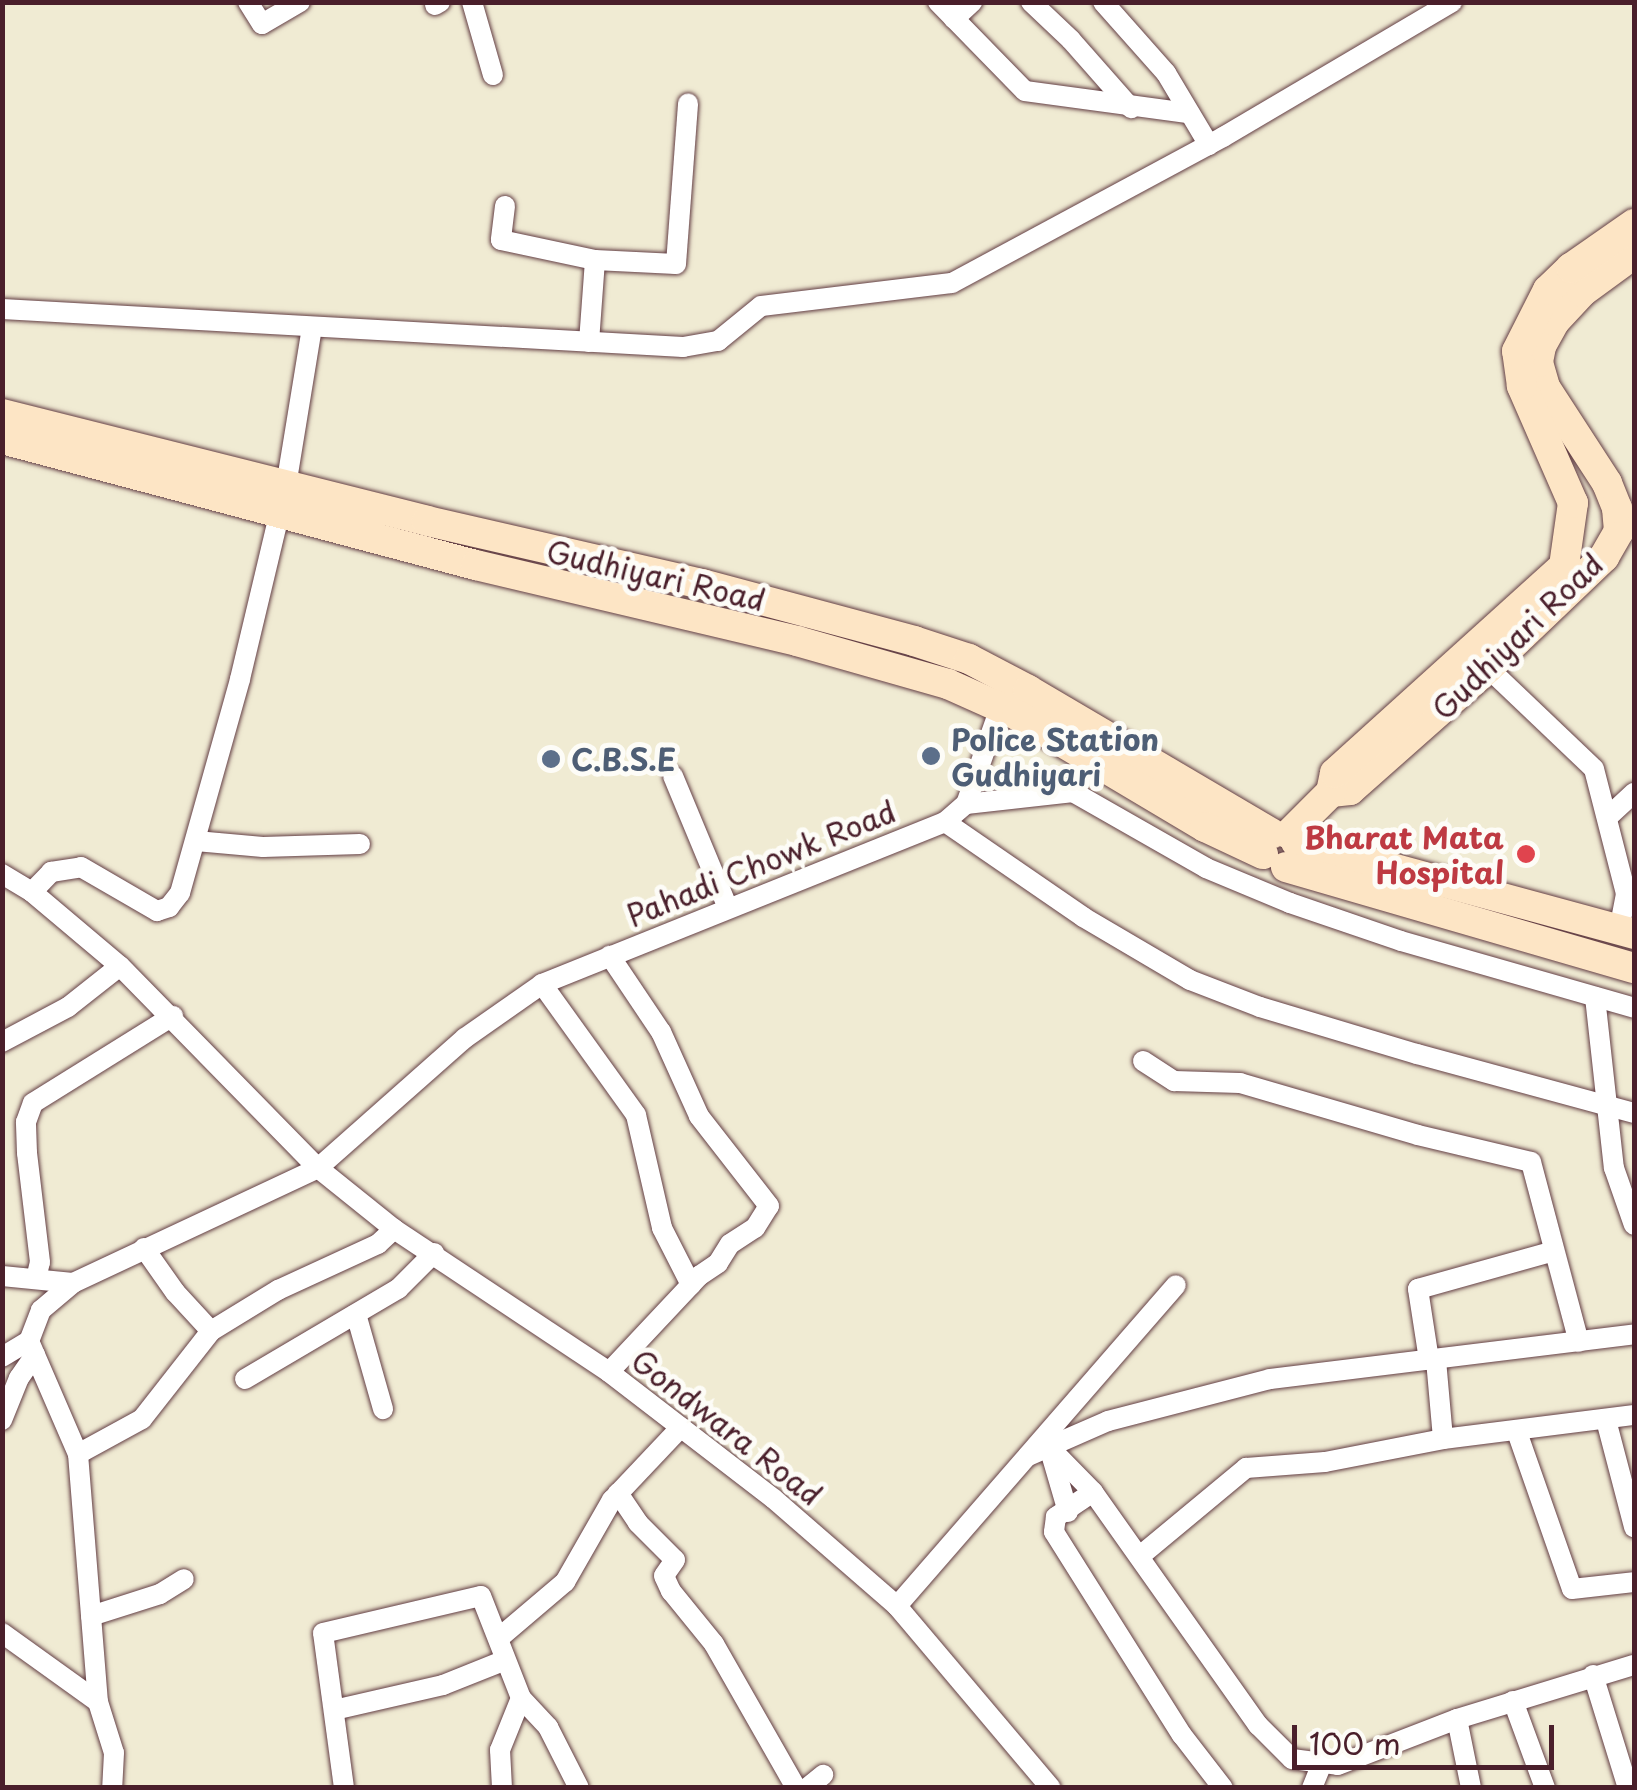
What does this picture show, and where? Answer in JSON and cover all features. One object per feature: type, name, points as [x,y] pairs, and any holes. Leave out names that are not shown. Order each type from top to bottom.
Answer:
[{"type":"street","points":[[248,2],[262,24],[300,2]]},
{"type":"street","points":[[472,2],[493,75]]},
{"type":"street","points":[[938,2],[1025,92],[1188,113]]},
{"type":"street","points":[[954,19],[972,2]]},
{"type":"street","points":[[1031,2],[1072,40],[1131,108]]},
{"type":"street","points":[[1103,2],[1166,73],[1209,145]]},
{"type":"street","points":[[2,309],[683,347],[718,341],[761,306],[952,283],[1209,145],[1452,2]]},
{"type":"street","points":[[504,206],[501,240],[595,260],[676,264],[688,103]]},
{"type":"street","name":"Gudhiyari Road","points":[[1331,792],[1350,790],[1488,668],[1604,557],[1619,531],[1617,508],[1608,483],[1545,387],[1538,362],[1541,346],[1573,283],[1634,224]]},
{"type":"street","name":"Gudhiyari Road","points":[[1278,856],[1331,792],[1335,772],[1564,566],[1570,544],[1572,504],[1522,386],[1517,351],[1548,290],[1573,283],[1634,254]]},
{"type":"street","points":[[588,342],[595,260]]},
{"type":"street","points":[[32,892],[52,872],[81,866],[157,911],[169,907],[180,893],[283,499],[312,327]]},
{"type":"street","name":"Gudhiyari Road","points":[[2,414],[283,499],[476,565],[864,658],[948,684],[1000,708],[1205,827],[1278,856]]},
{"type":"street","name":"Gudhiyari Road","points":[[2,440],[702,584],[968,660],[1112,737],[1278,856]]},
{"type":"street","points":[[1000,708],[966,804],[1073,792],[1206,868],[1278,856],[1627,932],[1626,894],[1594,769],[1488,668]]},
{"type":"street","points":[[673,776],[728,908]]},
{"type":"street","points":[[1609,816],[1634,793]]},
{"type":"street","name":"Pahadi Chowk Road","points":[[74,1283],[318,1168],[465,1038],[542,984],[945,822],[966,804]]},
{"type":"street","points":[[945,822],[1083,918],[1190,980],[1260,1007],[1634,1114]]},
{"type":"street","points":[[196,841],[264,847],[360,844]]},
{"type":"street","points":[[1278,856],[1634,968]]},
{"type":"street","points":[[1278,856],[1366,929],[1634,1008]]},
{"type":"street","name":"Gondwara Road","points":[[2,874],[32,892],[120,966],[318,1168],[394,1229],[609,1372],[774,1499],[897,1606],[1051,1788]]},
{"type":"street","points":[[609,1372],[691,1285],[718,1263],[730,1244],[755,1228],[769,1206],[699,1116],[661,1032],[610,956]]},
{"type":"street","points":[[2,1042],[68,1008],[120,966]]},
{"type":"street","points":[[542,984],[636,1115],[662,1228],[691,1285]]},
{"type":"street","points":[[1595,997],[1602,1038],[1604,1108],[1614,1168],[1634,1224]]},
{"type":"street","points":[[36,1280],[40,1262],[26,1154],[26,1122],[33,1103],[173,1016]]},
{"type":"street","points":[[1143,1061],[1174,1081],[1240,1083],[1418,1135],[1530,1162],[1579,1342]]},
{"type":"street","points":[[78,1454],[142,1419],[211,1331],[278,1290],[378,1244],[394,1229]]},
{"type":"street","points":[[144,1248],[174,1292],[211,1331]]},
{"type":"street","points":[[1443,1439],[1433,1360],[1418,1289],[1554,1251]]},
{"type":"street","points":[[245,1379],[268,1361],[398,1288],[434,1254]]},
{"type":"street","points":[[2,1276],[74,1283]]},
{"type":"street","points":[[2,1420],[32,1348],[41,1310],[74,1283]]},
{"type":"street","points":[[897,1606],[1176,1285]]},
{"type":"street","points":[[356,1314],[383,1409]]},
{"type":"street","points":[[1028,1456],[1108,1421],[1270,1379],[1634,1334]]},
{"type":"street","points":[[2,1357],[32,1348]]},
{"type":"street","points":[[32,1348],[78,1454],[98,1702],[114,1754],[112,1788]]},
{"type":"street","points":[[1140,1556],[1246,1468],[1325,1462],[1443,1439],[1634,1415]]},
{"type":"street","points":[[1606,1420],[1634,1527]]},
{"type":"street","points":[[499,1638],[565,1582],[618,1493],[681,1427]]},
{"type":"street","points":[[1517,1432],[1572,1589],[1634,1582]]},
{"type":"street","points":[[1049,1447],[1093,1492],[1258,1725],[1292,1759],[1338,1765],[1457,1719],[1634,1664]]},
{"type":"street","points":[[1049,1447],[1068,1512]]},
{"type":"street","points":[[1093,1492],[1056,1517],[1054,1532],[1182,1735],[1224,1788]]},
{"type":"street","points":[[618,1493],[638,1523],[675,1560],[664,1576],[671,1591],[714,1644],[796,1788]]},
{"type":"street","points":[[91,1616],[160,1594],[184,1580]]},
{"type":"street","points":[[344,1788],[323,1634],[481,1596],[499,1638],[503,1661],[521,1698],[548,1727],[579,1788]]},
{"type":"street","points":[[2,1633],[98,1702]]},
{"type":"street","points":[[334,1710],[443,1685],[503,1661]]},
{"type":"street","points":[[1593,1675],[1628,1788]]},
{"type":"street","points":[[502,1788],[500,1750],[521,1698]]},
{"type":"street","points":[[1514,1701],[1545,1788]]},
{"type":"street","points":[[1457,1719],[1471,1788]]},
{"type":"street","points":[[1312,1788],[1322,1763]]},
{"type":"place","name":"Police Station Gudhiyari","points":[[931,756]]},
{"type":"place","name":"C.B.S.E","points":[[551,759]]},
{"type":"place","name":"Bharat Mata Hospital","points":[[1526,854]]}]
